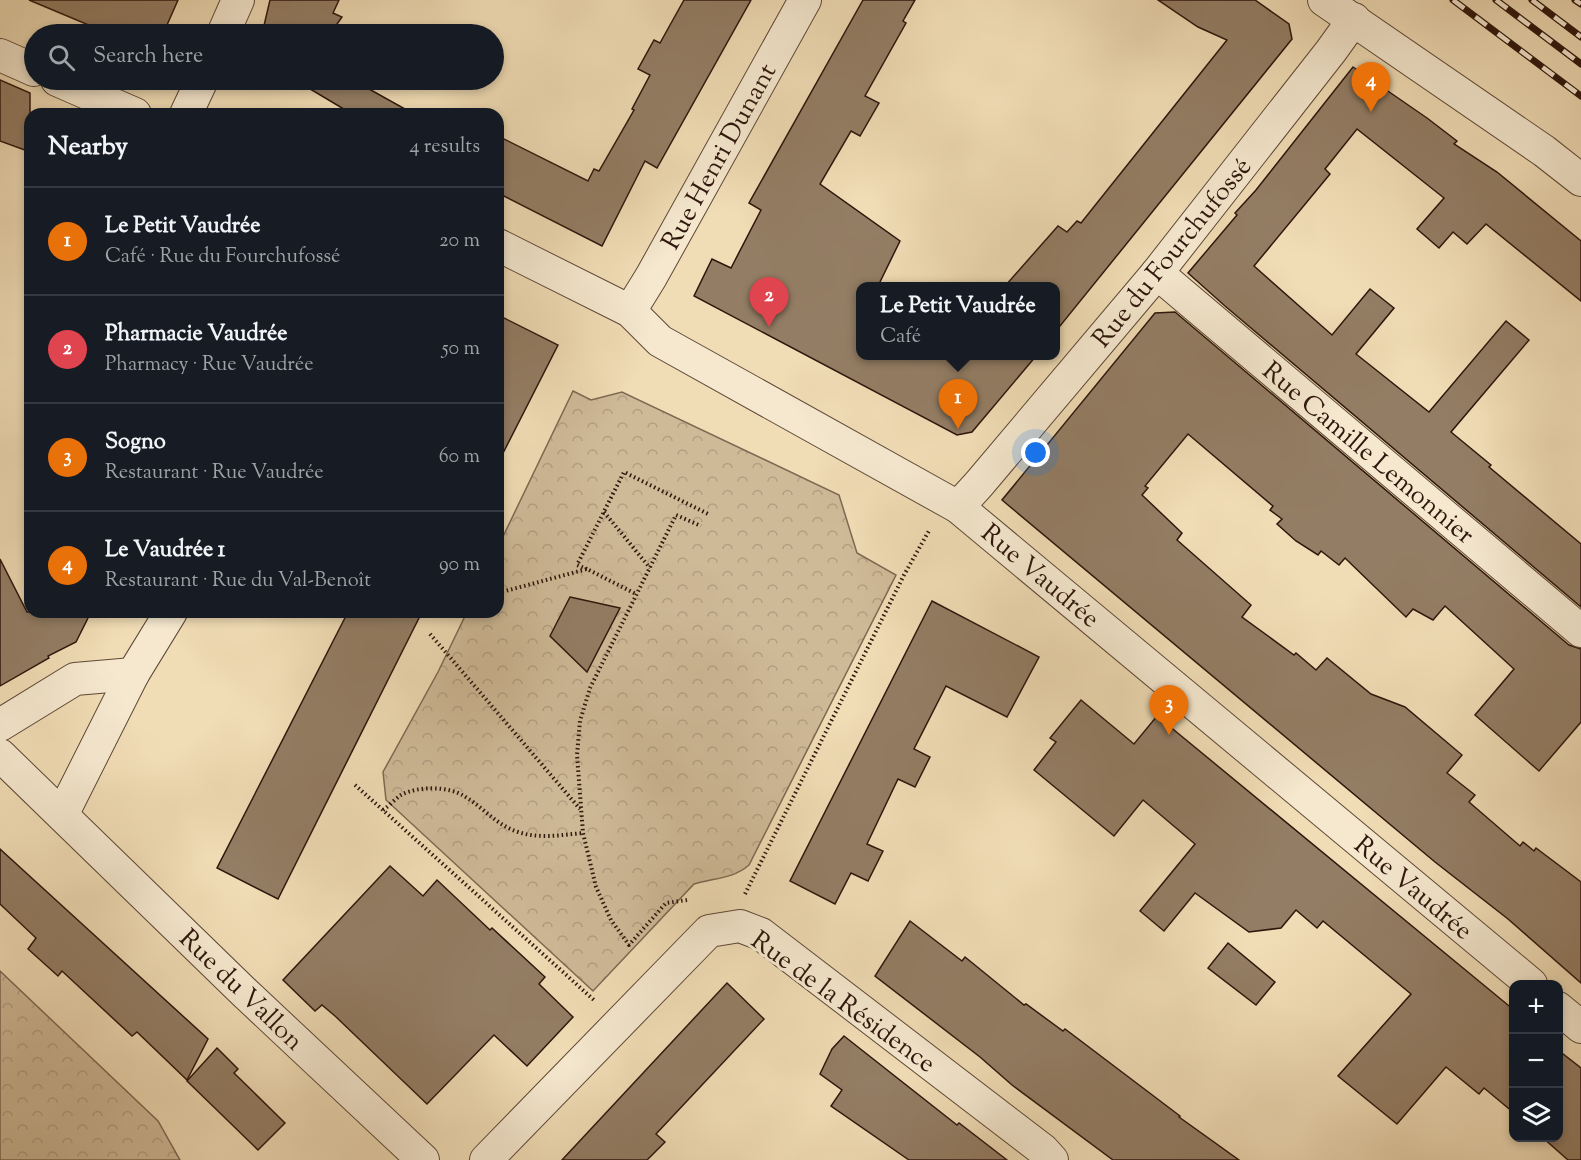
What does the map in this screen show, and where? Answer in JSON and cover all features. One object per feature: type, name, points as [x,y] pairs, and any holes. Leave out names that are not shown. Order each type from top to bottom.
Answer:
[{"type":"street","points":[[227,24],[238,0]]},
{"type":"street","name":"Rue Henri Dunant","points":[[630,311],[651,278],[805,0]]},
{"type":"street","points":[[1324,0],[1544,151],[1581,180]]},
{"type":"street","name":"Rue du Fourchufossé","points":[[954,504],[987,475],[1157,273],[1354,19]]},
{"type":"street","points":[[0,55],[24,66]]},
{"type":"street","points":[[80,90],[121,108]]},
{"type":"street","points":[[189,108],[197,90]]},
{"type":"street","name":"Rue Vaudrée","points":[[504,248],[630,311],[660,341],[954,504],[1526,980]]},
{"type":"street","name":"Rue Camille Lemonnier","points":[[1157,273],[1581,631]]},
{"type":"street","points":[[62,815],[133,674],[167,618]]},
{"type":"street","points":[[0,725],[75,679],[133,674]]},
{"type":"street","name":"Rue du Vallon","points":[[0,755],[237,985],[423,1160]]},
{"type":"street","name":"Rue de la Résidence","points":[[486,1160],[709,931],[740,926],[761,934],[1052,1160]]},
{"type":"street","points":[[1563,1012],[1581,1027]]},
{"type":"path","points":[[636,594],[577,565],[624,472],[710,515]]},
{"type":"path","points":[[740,926],[744,895],[904,574],[933,523],[954,504]]},
{"type":"path","points":[[604,512],[650,568]]},
{"type":"path","points":[[687,900],[666,903],[629,945],[611,920],[596,886],[583,833],[577,755],[580,721],[590,688],[676,515],[701,526]]},
{"type":"path","points":[[504,591],[587,569]]},
{"type":"path","points":[[430,634],[580,810]]},
{"type":"path","points":[[355,785],[597,1002]]},
{"type":"path","points":[[383,810],[402,795],[425,789],[447,789],[464,795],[500,824],[519,832],[551,836],[583,833]]},
{"type":"green space","points":[[573,391],[591,400],[622,392],[839,495],[857,553],[896,575],[749,865],[730,876],[694,884],[593,991],[386,800],[383,772],[438,672],[464,618],[504,618],[504,535]]},
{"type":"green space","points":[[0,971],[158,1121],[180,1160],[0,1160]]},
{"type":"building","points":[[29,0],[178,0],[167,24],[86,24]]},
{"type":"building","points":[[270,0],[339,0],[333,13],[342,17],[337,24],[264,24]]},
{"type":"building","points":[[684,0],[751,0],[657,168],[645,161],[602,246],[504,196],[504,139],[588,181],[594,169],[599,171],[634,110],[632,109],[650,75],[638,69],[654,40],[660,43]]},
{"type":"building","points":[[863,0],[915,0],[903,21],[906,23],[865,96],[879,103],[860,136],[851,131],[820,184],[900,241],[880,282],[856,282],[856,360],[1033,360],[972,432],[957,435],[694,296],[712,259],[731,268],[761,210],[749,203]]},
{"type":"building","points":[[1158,0],[1255,0],[1289,24],[1292,39],[1060,326],[1060,282],[1009,282],[1058,226],[1067,232],[1077,221],[1081,223],[1227,40],[1198,27]]},
{"type":"building","points":[[1353,67],[1427,118],[1457,141],[1454,144],[1497,172],[1581,241],[1581,301],[1486,224],[1467,244],[1453,232],[1439,248],[1417,229],[1444,198],[1357,129],[1325,169],[1330,174],[1254,266],[1332,335],[1370,289],[1394,308],[1356,354],[1429,412],[1506,321],[1529,340],[1451,432],[1581,544],[1581,607],[1188,273],[1237,215],[1235,213],[1256,190]]},
{"type":"building","points":[[0,80],[30,93],[30,108],[24,108],[24,150],[0,141]]},
{"type":"building","points":[[312,90],[371,90],[403,108],[342,108]]},
{"type":"building","points":[[1175,312],[1569,645],[1581,649],[1581,722],[1539,771],[1475,715],[1514,669],[1445,606],[1433,620],[1413,609],[1406,617],[1345,558],[1339,565],[1321,551],[1318,555],[1296,541],[1277,524],[1282,519],[1270,510],[1273,506],[1188,434],[1145,486],[1148,488],[1142,495],[1182,533],[1177,540],[1251,605],[1242,617],[1294,655],[1296,653],[1316,670],[1327,658],[1371,694],[1405,707],[1462,755],[1447,773],[1475,795],[1469,802],[1520,846],[1523,842],[1534,851],[1536,848],[1581,882],[1581,983],[1508,919],[1435,862],[1002,500],[1155,313]]},
{"type":"building","points":[[504,318],[558,345],[504,451]]},
{"type":"building","points":[[0,559],[24,606],[24,618],[88,618],[76,642],[48,656],[49,658],[0,686]]},
{"type":"building","points":[[570,597],[620,608],[587,672],[550,636]]},
{"type":"building","points":[[932,601],[1039,657],[1007,717],[946,686],[914,749],[930,757],[915,787],[898,779],[867,844],[883,851],[868,881],[851,873],[835,904],[790,881]]},
{"type":"building","points":[[345,618],[419,618],[278,899],[217,868]]},
{"type":"building","points":[[1081,700],[1134,744],[1157,716],[1509,1006],[1509,1109],[1484,1088],[1479,1094],[1446,1067],[1397,1124],[1338,1076],[1411,994],[1323,921],[1317,928],[1296,910],[1281,928],[1249,932],[1195,893],[1164,931],[1140,911],[1195,844],[1143,800],[1114,836],[1034,770],[1056,742],[1050,738]]},
{"type":"building","points":[[0,849],[208,1039],[187,1080],[137,1032],[132,1036],[62,971],[58,976],[28,949],[36,938],[0,904]]},
{"type":"building","points":[[390,866],[423,896],[437,880],[545,977],[539,984],[573,1017],[527,1066],[494,1035],[427,1104],[335,1016],[322,1005],[315,1011],[283,980]]},
{"type":"building","points":[[910,921],[962,961],[965,957],[1024,1005],[1026,1004],[1063,1031],[1065,1029],[1239,1160],[1113,1160],[1012,1085],[980,1057],[875,976]]},
{"type":"building","points":[[1228,943],[1275,982],[1256,1005],[1208,968]]},
{"type":"building","points":[[727,983],[764,1019],[656,1134],[665,1142],[647,1160],[562,1160]]},
{"type":"building","points":[[844,1036],[957,1125],[959,1123],[1007,1160],[909,1160],[831,1106],[842,1090],[820,1074],[832,1049]]},
{"type":"building","points":[[217,1048],[238,1069],[234,1073],[285,1123],[258,1150],[187,1081]]},
{"type":"building","points":[[1563,1054],[1581,1068],[1581,1160],[1568,1160],[1548,1142],[1563,1142]]},
{"type":"railway","points":[[1453,0],[1581,96]]},
{"type":"railway","points":[[1496,0],[1581,64]]},
{"type":"railway","points":[[1532,0],[1581,37]]},
{"type":"railway","points":[[1575,0],[1581,4]]},
{"type":"place","name":"Le Vaudrée 1","points":[[1371,112]]},
{"type":"place","name":"Pharmacie Vaudrée","points":[[769,327]]},
{"type":"place","name":"Le Petit Vaudrée","points":[[958,429]]},
{"type":"place","name":"Sogno","points":[[1169,735]]}]
